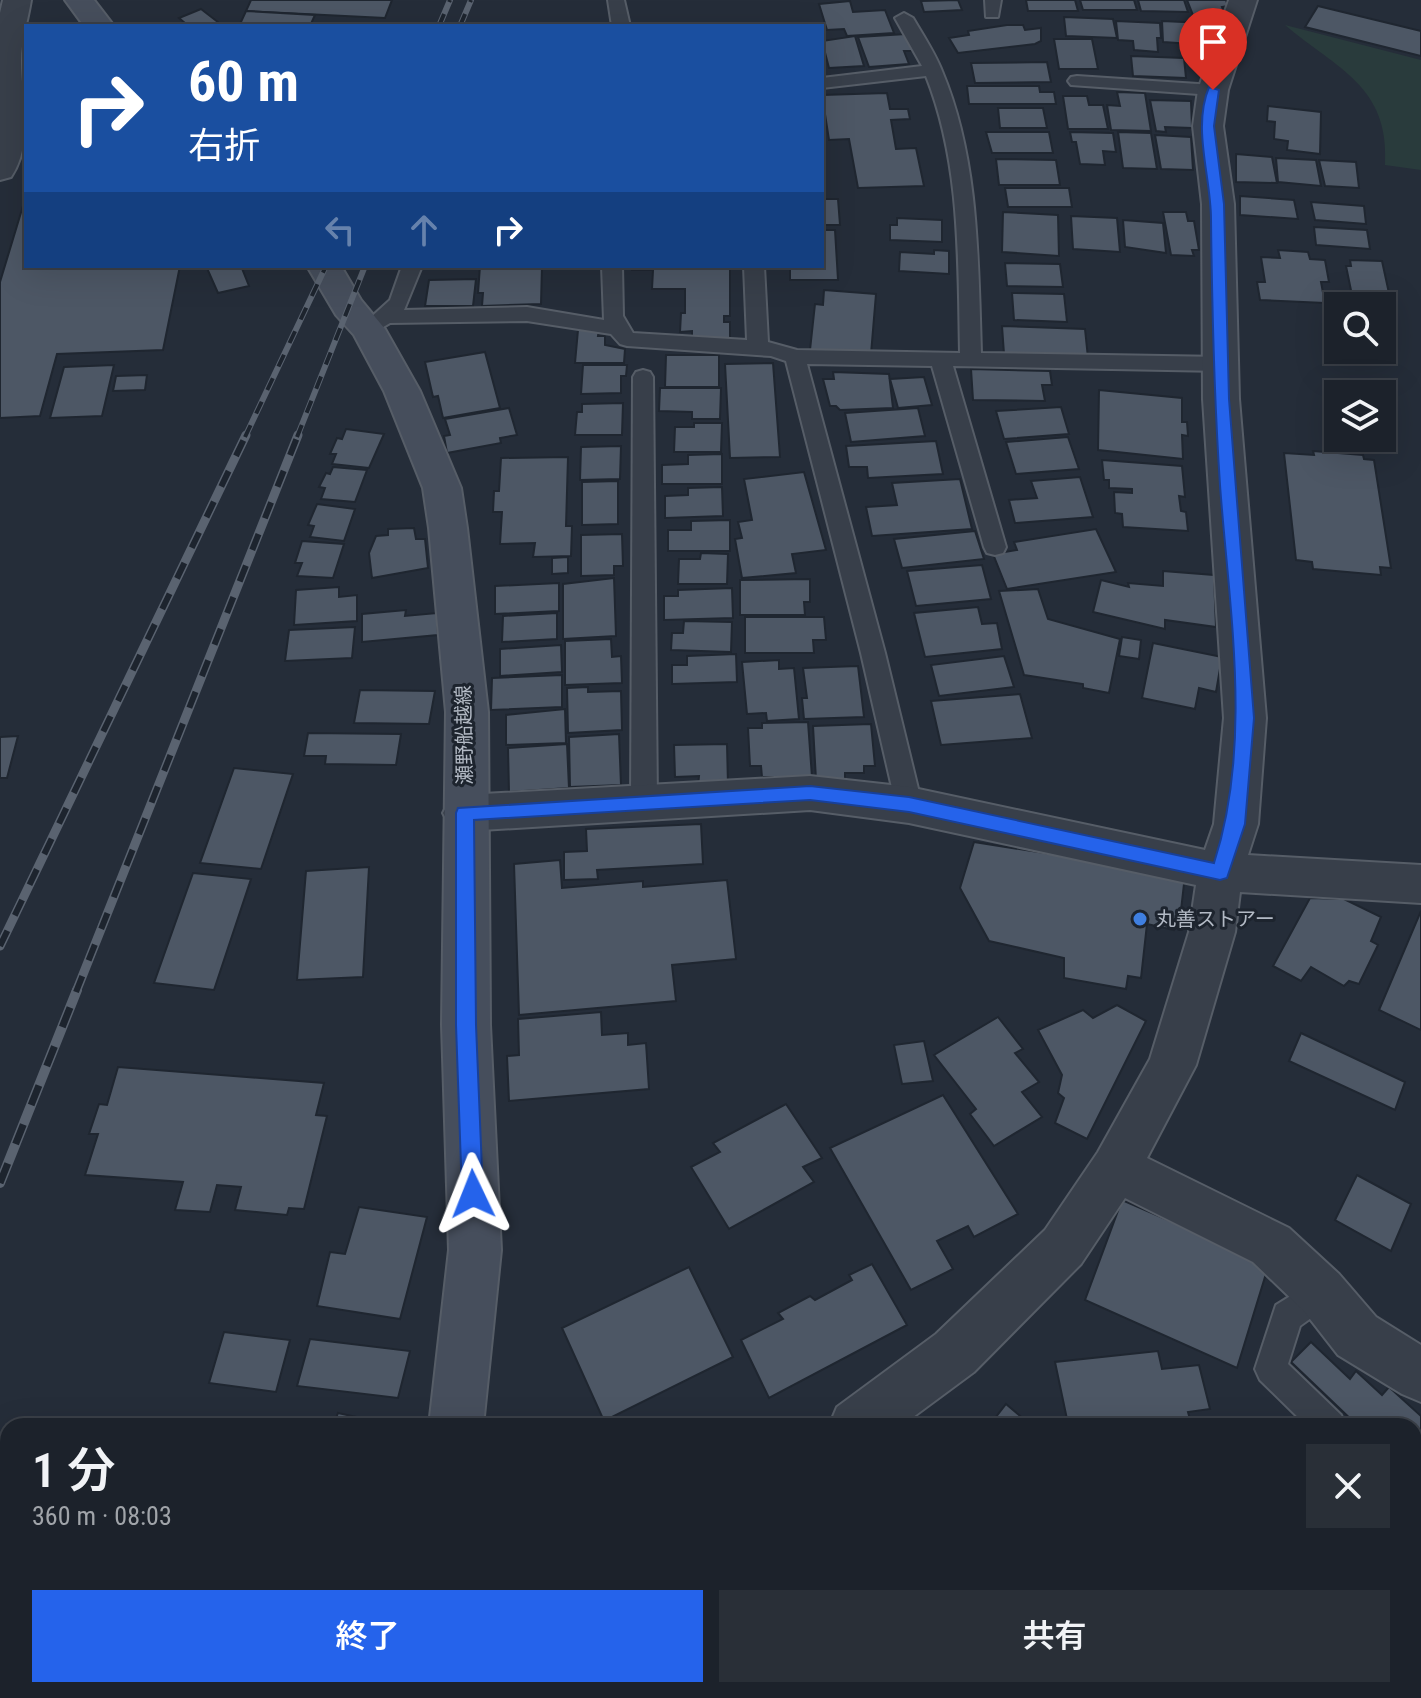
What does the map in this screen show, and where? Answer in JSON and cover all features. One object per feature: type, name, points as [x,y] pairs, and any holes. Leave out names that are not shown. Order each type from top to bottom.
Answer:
[{"type":"main road","points":[[79,0],[97,24]]},
{"type":"main road","name":"瀬野船越線","points":[[325,268],[348,307],[377,323],[442,488],[467,712],[466,1025],[475,1250],[457,1418]]},
{"type":"street","points":[[0,170],[9,130],[6,58],[17,0]]},
{"type":"street","points":[[867,1418],[955,1353],[1063,1247],[1116,1168],[1172,1065],[1212,932],[1220,872],[1236,824],[1245,718],[1222,422],[1218,204],[1208,126],[1213,90],[1243,0]]},
{"type":"street","points":[[465,813],[810,793],[909,805],[1220,872],[1421,884]]},
{"type":"street","points":[[1116,1168],[1271,1245],[1321,1292],[1357,1336],[1421,1375]]},
{"type":"lane","points":[[616,0],[621,24]]},
{"type":"lane","points":[[904,18],[926,51],[942,88],[966,195],[971,362]]},
{"type":"lane","points":[[824,83],[934,70]]},
{"type":"lane","points":[[1077,81],[1213,90]]},
{"type":"lane","points":[[377,323],[399,303],[411,268]]},
{"type":"lane","points":[[612,268],[614,328]]},
{"type":"lane","points":[[754,268],[758,348]]},
{"type":"lane","points":[[377,323],[527,314],[614,328],[627,339],[774,349],[795,357],[1222,364]]},
{"type":"lane","points":[[795,357],[873,653],[909,805]]},
{"type":"lane","points":[[941,361],[995,547]]},
{"type":"lane","points":[[643,377],[644,803]]},
{"type":"lane","points":[[1321,1292],[1287,1316],[1271,1369],[1322,1418]]},
{"type":"shaded area","points":[[1285,25],[1421,60],[1421,170],[1385,165],[1379,116],[1369,98],[1341,68]]},
{"type":"building","points":[[251,0],[392,0],[385,18],[246,11]]},
{"type":"building","points":[[958,0],[962,10],[924,12],[921,1]]},
{"type":"building","points":[[1026,0],[1075,0],[1078,11],[1028,11]]},
{"type":"building","points":[[1080,0],[1134,0],[1137,10],[1083,10]]},
{"type":"building","points":[[1138,0],[1184,0],[1188,12],[1141,11]]},
{"type":"building","points":[[1187,0],[1226,0],[1228,6],[1222,7],[1225,14],[1193,15]]},
{"type":"building","points":[[850,1],[853,12],[885,10],[894,33],[847,36],[844,29],[827,30],[819,4]]},
{"type":"building","points":[[1318,6],[1421,31],[1421,56],[1305,27]]},
{"type":"building","points":[[201,9],[220,24],[186,24],[179,18]]},
{"type":"building","points":[[246,11],[315,15],[311,24],[240,24]]},
{"type":"building","points":[[1064,17],[1113,19],[1117,38],[1066,36]]},
{"type":"building","points":[[1116,21],[1160,23],[1158,52],[1134,50],[1133,41],[1118,40]]},
{"type":"building","points":[[1162,21],[1205,23],[1207,45],[1163,42]]},
{"type":"building","points":[[1023,25],[1025,30],[1041,28],[1041,41],[958,53],[949,38],[969,35],[968,31]]},
{"type":"building","points":[[906,34],[917,51],[904,51],[909,64],[869,67],[858,37]]},
{"type":"building","points":[[855,36],[864,66],[829,68],[824,41]]},
{"type":"building","points":[[1054,39],[1092,39],[1098,69],[1059,69]]},
{"type":"building","points":[[1131,56],[1184,58],[1186,78],[1133,76]]},
{"type":"building","points":[[1047,62],[1051,82],[975,83],[971,63]]},
{"type":"building","points":[[967,86],[1039,86],[1040,92],[1054,92],[1056,104],[969,104]]},
{"type":"building","points":[[1117,92],[1145,93],[1151,131],[1111,130],[1107,105],[1120,106]]},
{"type":"building","points":[[887,93],[890,109],[908,109],[910,119],[891,120],[896,149],[916,148],[924,186],[858,188],[849,139],[829,140],[824,95]]},
{"type":"building","points":[[1063,96],[1087,96],[1089,105],[1103,105],[1108,129],[1068,129]]},
{"type":"building","points":[[1150,100],[1191,101],[1192,128],[1165,127],[1166,132],[1156,131]]},
{"type":"building","points":[[1268,106],[1321,112],[1320,154],[1287,150],[1288,141],[1274,139],[1275,122],[1267,121]]},
{"type":"building","points":[[998,108],[1043,108],[1047,128],[1000,128]]},
{"type":"building","points":[[986,132],[1049,132],[1053,153],[992,153]]},
{"type":"building","points":[[1070,132],[1113,133],[1116,152],[1103,151],[1105,165],[1080,164],[1076,142],[1072,142]]},
{"type":"building","points":[[1118,132],[1151,133],[1157,169],[1123,168]]},
{"type":"building","points":[[1155,135],[1191,137],[1193,170],[1161,169]]},
{"type":"building","points":[[1236,154],[1272,157],[1277,183],[1236,182]]},
{"type":"building","points":[[1276,158],[1316,160],[1321,186],[1278,182]]},
{"type":"building","points":[[996,159],[1056,160],[1060,185],[999,185]]},
{"type":"building","points":[[1319,160],[1356,162],[1359,188],[1325,186]]},
{"type":"building","points":[[1005,188],[1069,188],[1072,207],[1008,207]]},
{"type":"building","points":[[1240,196],[1294,200],[1298,219],[1240,215]]},
{"type":"building","points":[[824,199],[838,199],[840,225],[824,225]]},
{"type":"building","points":[[1311,202],[1364,206],[1366,224],[1315,220]]},
{"type":"building","points":[[24,203],[24,268],[180,268],[163,350],[57,354],[40,416],[0,418],[0,282]]},
{"type":"building","points":[[1003,212],[1058,215],[1059,256],[1002,252]]},
{"type":"building","points":[[1163,212],[1186,212],[1188,221],[1194,221],[1199,250],[1192,250],[1194,256],[1171,255]]},
{"type":"building","points":[[1071,216],[1117,218],[1120,252],[1073,249]]},
{"type":"building","points":[[897,218],[942,220],[942,242],[890,240],[890,225],[897,225]]},
{"type":"building","points":[[1123,220],[1163,223],[1166,253],[1125,247]]},
{"type":"building","points":[[1314,227],[1367,230],[1370,249],[1316,245]]},
{"type":"building","points":[[824,230],[835,230],[838,280],[790,280],[790,268],[824,268]]},
{"type":"building","points":[[934,250],[949,251],[949,274],[899,271],[900,252],[934,254]]},
{"type":"building","points":[[1278,250],[1308,252],[1310,259],[1325,260],[1329,282],[1321,282],[1324,303],[1260,300],[1257,282],[1265,282],[1261,257],[1280,258]]},
{"type":"building","points":[[1350,260],[1382,261],[1389,292],[1351,292],[1346,266],[1351,266]]},
{"type":"building","points":[[1005,263],[1060,264],[1063,287],[1007,286]]},
{"type":"building","points":[[207,268],[242,268],[249,286],[218,293]]},
{"type":"building","points":[[480,268],[542,268],[541,304],[482,306],[483,293],[478,293]]},
{"type":"building","points":[[730,268],[730,316],[724,316],[724,322],[730,322],[730,342],[692,343],[692,331],[680,332],[681,313],[685,313],[685,289],[652,289],[653,270],[632,270]]},
{"type":"building","points":[[476,279],[473,306],[425,306],[429,280]]},
{"type":"building","points":[[824,290],[876,294],[871,354],[810,350],[815,304],[823,305]]},
{"type":"building","points":[[1012,293],[1064,294],[1067,322],[1014,320]]},
{"type":"building","points":[[1002,326],[1085,329],[1088,358],[1004,354]]},
{"type":"building","points":[[578,330],[599,330],[598,336],[605,336],[605,345],[625,349],[624,363],[575,363]]},
{"type":"building","points":[[485,352],[500,408],[443,418],[438,396],[433,397],[425,362]]},
{"type":"building","points":[[666,355],[719,355],[719,387],[665,387]]},
{"type":"building","points":[[773,363],[780,457],[730,458],[725,364]]},
{"type":"building","points":[[114,365],[102,416],[50,418],[64,367]]},
{"type":"building","points":[[583,365],[627,365],[626,376],[621,376],[621,393],[581,394]]},
{"type":"building","points":[[971,369],[1050,371],[1052,385],[1042,385],[1045,401],[973,400]]},
{"type":"building","points":[[833,372],[889,374],[893,408],[840,410],[830,406],[823,379],[834,379]]},
{"type":"building","points":[[147,375],[145,390],[113,391],[116,376]]},
{"type":"building","points":[[924,377],[932,405],[898,408],[890,379]]},
{"type":"building","points":[[660,388],[721,388],[720,419],[692,419],[692,412],[659,411]]},
{"type":"building","points":[[1099,390],[1182,398],[1182,422],[1187,422],[1188,436],[1182,435],[1183,459],[1098,450]]},
{"type":"building","points":[[623,403],[622,435],[575,435],[577,412],[582,412],[582,404]]},
{"type":"building","points":[[1061,407],[1069,434],[1004,439],[996,411]]},
{"type":"building","points":[[509,408],[517,435],[500,438],[501,443],[447,453],[444,436],[450,435],[445,419]]},
{"type":"building","points":[[918,408],[925,436],[851,442],[845,413]]},
{"type":"building","points":[[694,423],[722,423],[721,452],[674,452],[675,427],[694,427]]},
{"type":"building","points":[[346,429],[384,434],[369,468],[332,464],[336,454],[330,454],[337,438],[342,439]]},
{"type":"building","points":[[1068,437],[1079,469],[1016,474],[1006,442]]},
{"type":"building","points":[[936,441],[943,474],[868,478],[867,467],[849,467],[846,446]]},
{"type":"building","points":[[621,446],[620,479],[580,480],[581,447]]},
{"type":"building","points":[[1313,451],[1363,455],[1364,459],[1374,460],[1391,568],[1380,567],[1381,575],[1313,569],[1312,562],[1296,560],[1284,453],[1314,455]]},
{"type":"building","points":[[722,454],[722,484],[662,484],[662,465],[688,464],[688,455]]},
{"type":"building","points":[[568,457],[566,526],[572,526],[571,556],[533,557],[535,543],[500,544],[502,512],[493,512],[494,491],[499,491],[501,458]]},
{"type":"building","points":[[1102,460],[1182,466],[1185,497],[1179,496],[1181,511],[1186,512],[1188,531],[1123,527],[1122,514],[1115,513],[1114,492],[1132,493],[1132,489],[1109,488],[1109,480],[1104,480]]},
{"type":"building","points":[[333,467],[367,470],[355,502],[321,499],[325,488],[319,487]]},
{"type":"building","points":[[804,472],[826,550],[792,554],[796,573],[742,578],[735,539],[742,538],[738,522],[752,520],[744,479]]},
{"type":"building","points":[[1080,477],[1093,517],[1015,523],[1009,500],[1037,498],[1031,481]]},
{"type":"building","points":[[960,479],[972,529],[872,536],[866,507],[897,505],[892,483]]},
{"type":"building","points":[[618,481],[618,524],[582,525],[582,482]]},
{"type":"building","points":[[722,487],[723,516],[665,518],[665,496],[688,495],[688,488]]},
{"type":"building","points":[[317,504],[355,509],[344,541],[310,537],[314,526],[308,525]]},
{"type":"building","points":[[730,520],[730,551],[668,551],[668,530],[691,530],[691,521]]},
{"type":"building","points":[[414,528],[416,539],[425,539],[428,568],[372,578],[369,553],[376,536],[388,535],[388,529]]},
{"type":"building","points":[[1096,529],[1116,572],[1007,589],[993,554],[1017,550],[1014,542]]},
{"type":"building","points":[[975,531],[984,559],[902,568],[894,539]]},
{"type":"building","points":[[622,534],[623,566],[614,566],[614,575],[581,576],[581,535]]},
{"type":"building","points":[[302,541],[344,544],[333,578],[297,576],[302,563],[295,563]]},
{"type":"building","points":[[701,553],[728,554],[727,584],[678,584],[679,559],[700,559]]},
{"type":"building","points":[[568,557],[568,573],[552,574],[552,558]]},
{"type":"building","points":[[982,565],[991,599],[916,606],[907,571]]},
{"type":"building","points":[[1163,571],[1214,575],[1216,627],[1165,620],[1165,629],[1093,612],[1101,580],[1129,587],[1128,583],[1163,586]]},
{"type":"building","points":[[614,578],[616,636],[563,639],[563,584]]},
{"type":"building","points":[[810,579],[810,602],[804,602],[805,615],[740,615],[740,580]]},
{"type":"building","points":[[559,583],[559,611],[495,614],[495,586]]},
{"type":"building","points":[[339,587],[339,597],[357,595],[357,621],[294,625],[296,590]]},
{"type":"building","points":[[732,588],[733,618],[664,620],[664,596],[678,596],[678,590]]},
{"type":"building","points":[[1038,589],[1048,619],[1120,639],[1109,693],[1083,688],[1083,684],[1024,675],[999,591]]},
{"type":"building","points":[[978,607],[982,624],[997,623],[1002,649],[925,657],[914,613]]},
{"type":"building","points":[[406,610],[405,616],[437,613],[438,635],[362,642],[362,614]]},
{"type":"building","points":[[557,613],[557,639],[502,642],[503,616]]},
{"type":"building","points":[[745,617],[824,617],[826,640],[813,640],[814,653],[745,653]]},
{"type":"building","points":[[684,621],[732,622],[731,652],[671,650],[672,633],[683,633]]},
{"type":"building","points":[[355,627],[352,658],[285,661],[289,630]]},
{"type":"building","points":[[1122,637],[1141,640],[1139,659],[1119,656]]},
{"type":"building","points":[[611,639],[612,657],[621,656],[622,683],[565,685],[565,641]]},
{"type":"building","points":[[1153,643],[1222,657],[1216,692],[1199,688],[1195,709],[1142,698]]},
{"type":"building","points":[[561,645],[562,672],[500,676],[500,649]]},
{"type":"building","points":[[736,654],[737,682],[672,684],[672,665],[687,665],[687,656]]},
{"type":"building","points":[[1004,656],[1014,687],[939,696],[931,665]]},
{"type":"building","points":[[779,660],[779,669],[794,668],[799,719],[767,721],[766,713],[747,714],[742,662]]},
{"type":"building","points":[[858,666],[864,717],[804,719],[802,698],[807,698],[803,668]]},
{"type":"building","points":[[562,675],[562,707],[491,710],[492,678]]},
{"type":"building","points":[[588,687],[588,692],[621,691],[622,730],[568,733],[567,688]]},
{"type":"building","points":[[360,690],[435,691],[429,724],[354,723]]},
{"type":"building","points":[[1020,694],[1032,738],[941,745],[931,701]]},
{"type":"building","points":[[565,709],[566,743],[506,745],[506,715]]},
{"type":"building","points":[[808,722],[812,777],[762,777],[761,766],[750,766],[748,728],[762,728],[762,723]]},
{"type":"building","points":[[871,724],[875,766],[864,766],[864,773],[845,773],[845,779],[816,780],[813,726]]},
{"type":"building","points":[[308,733],[401,734],[396,765],[325,764],[326,756],[304,756]]},
{"type":"building","points":[[619,734],[621,785],[570,787],[569,737]]},
{"type":"building","points":[[18,736],[7,778],[0,778],[0,737]]},
{"type":"building","points":[[567,744],[569,788],[509,792],[508,748]]},
{"type":"building","points":[[727,744],[728,785],[698,786],[699,776],[675,777],[674,745]]},
{"type":"building","points":[[234,768],[293,774],[261,869],[200,863]]},
{"type":"building","points":[[701,824],[703,864],[597,870],[598,879],[564,880],[564,852],[587,851],[586,829]]},
{"type":"building","points":[[974,842],[1185,875],[1180,919],[1174,930],[1147,924],[1141,978],[1128,976],[1126,989],[1064,978],[1064,958],[989,941],[960,888]]},
{"type":"building","points":[[560,860],[562,888],[643,881],[643,887],[727,880],[736,959],[672,965],[676,1001],[519,1015],[514,864]]},
{"type":"building","points":[[369,867],[363,977],[297,980],[306,871]]},
{"type":"building","points":[[193,873],[251,879],[214,990],[154,983]]},
{"type":"building","points":[[1310,898],[1344,899],[1381,917],[1371,941],[1378,945],[1359,984],[1349,981],[1344,986],[1311,967],[1301,981],[1273,966]]},
{"type":"building","points":[[1421,911],[1421,1030],[1379,1010]]},
{"type":"building","points":[[1117,1005],[1146,1021],[1087,1139],[1055,1123],[1064,1098],[1058,1093],[1062,1075],[1038,1030],[1083,1010],[1093,1018]]},
{"type":"building","points":[[601,1012],[602,1035],[628,1033],[628,1045],[646,1043],[649,1089],[509,1101],[507,1056],[519,1055],[518,1019]]},
{"type":"building","points":[[998,1017],[1023,1049],[1015,1053],[1039,1082],[1022,1092],[1042,1117],[994,1146],[970,1114],[976,1109],[934,1055]]},
{"type":"building","points":[[1301,1033],[1405,1082],[1395,1110],[1289,1061]]},
{"type":"building","points":[[924,1041],[933,1081],[902,1084],[894,1045]]},
{"type":"building","points":[[118,1067],[324,1083],[316,1115],[327,1116],[304,1209],[289,1208],[287,1215],[235,1210],[241,1187],[217,1185],[210,1212],[175,1210],[183,1182],[85,1175],[98,1134],[89,1134],[99,1104],[107,1105]]},
{"type":"building","points":[[943,1095],[1018,1214],[974,1237],[968,1226],[937,1241],[953,1269],[911,1290],[830,1148]]},
{"type":"building","points":[[786,1104],[822,1158],[803,1167],[814,1182],[729,1229],[691,1167],[720,1152],[713,1143]]},
{"type":"building","points":[[1357,1175],[1411,1204],[1391,1251],[1335,1220]]},
{"type":"building","points":[[1122,1200],[1269,1264],[1237,1368],[1085,1300]]},
{"type":"building","points":[[359,1207],[427,1217],[400,1319],[317,1306],[330,1252],[345,1254]]},
{"type":"building","points":[[872,1264],[907,1325],[769,1398],[741,1340],[783,1319],[778,1313],[810,1296],[815,1300],[852,1280],[849,1275]]},
{"type":"building","points":[[689,1267],[733,1357],[610,1418],[603,1418],[562,1328]]},
{"type":"building","points":[[224,1332],[290,1340],[276,1392],[209,1383]]},
{"type":"building","points":[[310,1339],[410,1351],[398,1398],[297,1386]]},
{"type":"building","points":[[1311,1342],[1350,1379],[1356,1371],[1382,1395],[1389,1387],[1421,1418],[1350,1418],[1291,1362]]},
{"type":"building","points":[[1158,1351],[1162,1369],[1199,1365],[1210,1409],[1188,1412],[1190,1418],[1067,1418],[1055,1362]]},
{"type":"building","points":[[1006,1404],[1023,1418],[995,1418]]},
{"type":"building","points":[[338,1413],[361,1418],[336,1418]]},
{"type":"railway","points":[[440,24],[450,0]]},
{"type":"railway","points":[[461,24],[471,0]]},
{"type":"railway","points":[[245,437],[325,268]]},
{"type":"railway","points":[[297,437],[364,268]]},
{"type":"railway","points":[[0,946],[246,435]]},
{"type":"railway","points":[[76,992],[298,435]]},
{"type":"railway","points":[[0,1183],[77,990]]},
{"type":"place","name":"丸善ストアー","points":[[1140,919]]},
{"type":"route","points":[[473,1194],[466,1025],[465,813],[810,793],[909,805],[1220,872],[1236,824],[1245,718],[1221,399],[1218,204],[1208,126],[1213,90]]}]
